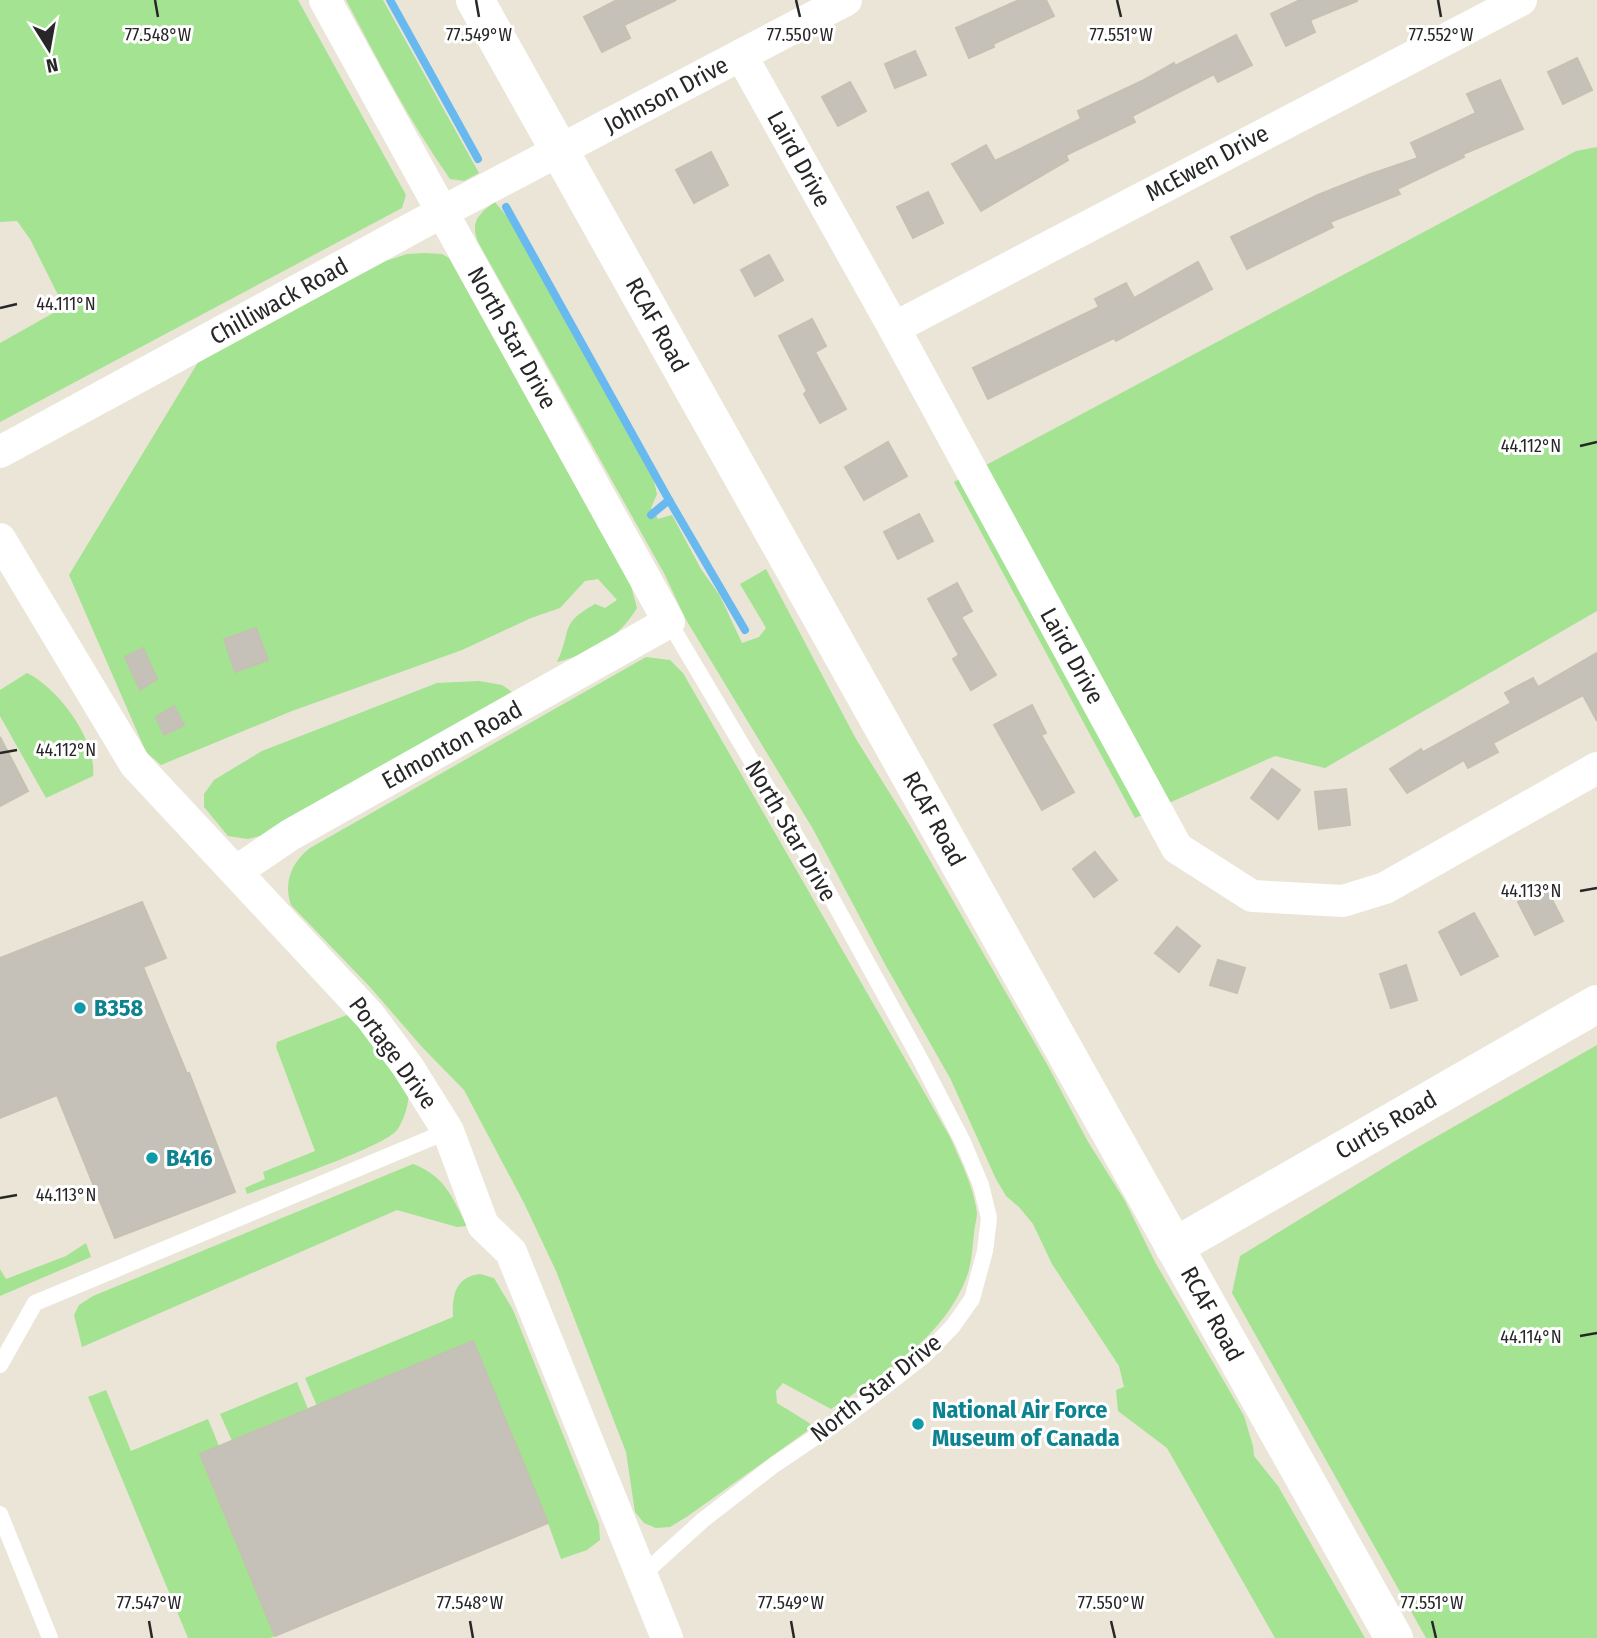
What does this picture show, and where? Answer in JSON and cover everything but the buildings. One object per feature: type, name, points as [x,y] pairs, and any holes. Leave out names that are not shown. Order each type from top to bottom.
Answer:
[{"type":"main road","name":"RCAF Road","points":[[475,0],[1394,1638]]},
{"type":"main road","name":"Curtis Road","points":[[1174,1247],[1597,1004]]},
{"type":"street","name":"North Star Drive","points":[[325,0],[669,622]]},
{"type":"street","name":"Johnson Drive","points":[[559,151],[846,0]]},
{"type":"street","name":"McEwen Drive","points":[[894,328],[1521,0]]},
{"type":"street","name":"Laird Drive","points":[[741,55],[894,328],[1177,848],[1252,896],[1343,901],[1385,888],[1597,768]]},
{"type":"street","name":"Chilliwack Road","points":[[0,452],[559,151]]},
{"type":"street","name":"Portage Drive","points":[[0,539],[135,764],[370,1016],[408,1067],[448,1131],[483,1225],[511,1252],[667,1638]]},
{"type":"street","name":"Edmonton Road","points":[[237,871],[290,835],[669,622]]},
{"type":"lane","name":"North Star Drive","points":[[641,1576],[703,1520],[763,1473],[851,1413],[924,1356],[953,1326],[972,1299],[985,1251],[989,1217],[981,1185],[963,1142],[919,1056],[815,868],[669,622]]},
{"type":"lane","points":[[0,1365],[35,1303],[448,1131]]},
{"type":"lane","points":[[0,1514],[50,1638]]},
{"type":"green space","points":[[0,0],[298,0],[406,195],[402,208],[0,422],[0,343],[64,307],[30,239],[17,221],[0,222]]},
{"type":"green space","points":[[346,0],[383,0],[479,173],[464,181],[450,179],[408,113]]},
{"type":"green space","points":[[1597,147],[1597,611],[1325,768],[1275,756],[1135,818],[954,482],[1576,151]]},
{"type":"green space","points":[[495,202],[509,219],[653,477],[657,494],[651,508],[658,519],[672,515],[701,569],[720,596],[742,643],[759,637],[766,628],[740,584],[766,569],[856,739],[909,824],[1048,1066],[1087,1140],[1125,1201],[1155,1262],[1244,1416],[1254,1456],[1278,1486],[1365,1638],[1275,1638],[1167,1448],[1118,1411],[1116,1390],[1124,1387],[1119,1366],[1052,1264],[1033,1224],[1006,1196],[996,1179],[950,1078],[813,829],[685,618],[665,575],[478,242],[475,229],[477,219]]},
{"type":"green space","points":[[407,254],[442,254],[449,258],[631,586],[637,608],[622,628],[603,643],[557,662],[568,628],[576,617],[595,604],[605,608],[617,600],[598,579],[585,581],[560,608],[531,618],[462,650],[292,711],[161,765],[146,752],[69,575],[200,359],[386,261]]},
{"type":"green space","points":[[646,657],[670,660],[683,673],[950,1137],[970,1184],[977,1213],[967,1276],[944,1318],[928,1336],[891,1368],[831,1409],[783,1383],[776,1391],[777,1403],[814,1426],[688,1516],[670,1527],[656,1528],[644,1523],[635,1512],[626,1452],[556,1271],[524,1203],[464,1090],[291,905],[288,888],[294,866],[310,848]]},
{"type":"green space","points":[[27,673],[51,690],[63,703],[82,732],[93,762],[93,776],[46,798],[0,716],[0,690]]},
{"type":"green space","points":[[479,681],[502,685],[512,692],[264,835],[248,839],[228,836],[204,807],[204,794],[214,780],[262,751],[437,683]]},
{"type":"green space","points":[[347,1015],[409,1094],[405,1113],[397,1130],[372,1146],[247,1194],[245,1188],[265,1179],[263,1172],[315,1151],[276,1047],[277,1042]]},
{"type":"green space","points":[[1597,1045],[1597,1638],[1426,1638],[1232,1293],[1240,1256],[1413,1150]]},
{"type":"green space","points":[[413,1164],[440,1181],[467,1226],[457,1227],[397,1210],[82,1347],[74,1315],[79,1305],[93,1296]]},
{"type":"green space","points":[[86,1243],[91,1257],[0,1296],[0,1269],[6,1279],[66,1256]]},
{"type":"green space","points":[[480,1274],[494,1278],[513,1310],[599,1524],[600,1540],[587,1550],[561,1559],[473,1341],[317,1406],[305,1378],[453,1317],[453,1302],[460,1283]]},
{"type":"green space","points":[[297,1382],[308,1409],[232,1441],[220,1414]]},
{"type":"green space","points":[[106,1390],[131,1451],[208,1419],[219,1446],[200,1455],[275,1636],[188,1638],[88,1397]]},
{"type":"waterway","points":[[390,0],[478,159]]},
{"type":"waterway","points":[[506,207],[669,500],[745,630]]},
{"type":"waterway","points":[[651,515],[669,500]]},
{"type":"place","name":"B358","points":[[80,1008]]},
{"type":"place","name":"B416","points":[[152,1158]]},
{"type":"place","name":"National Air Force Museum of Canada","points":[[918,1424]]}]
